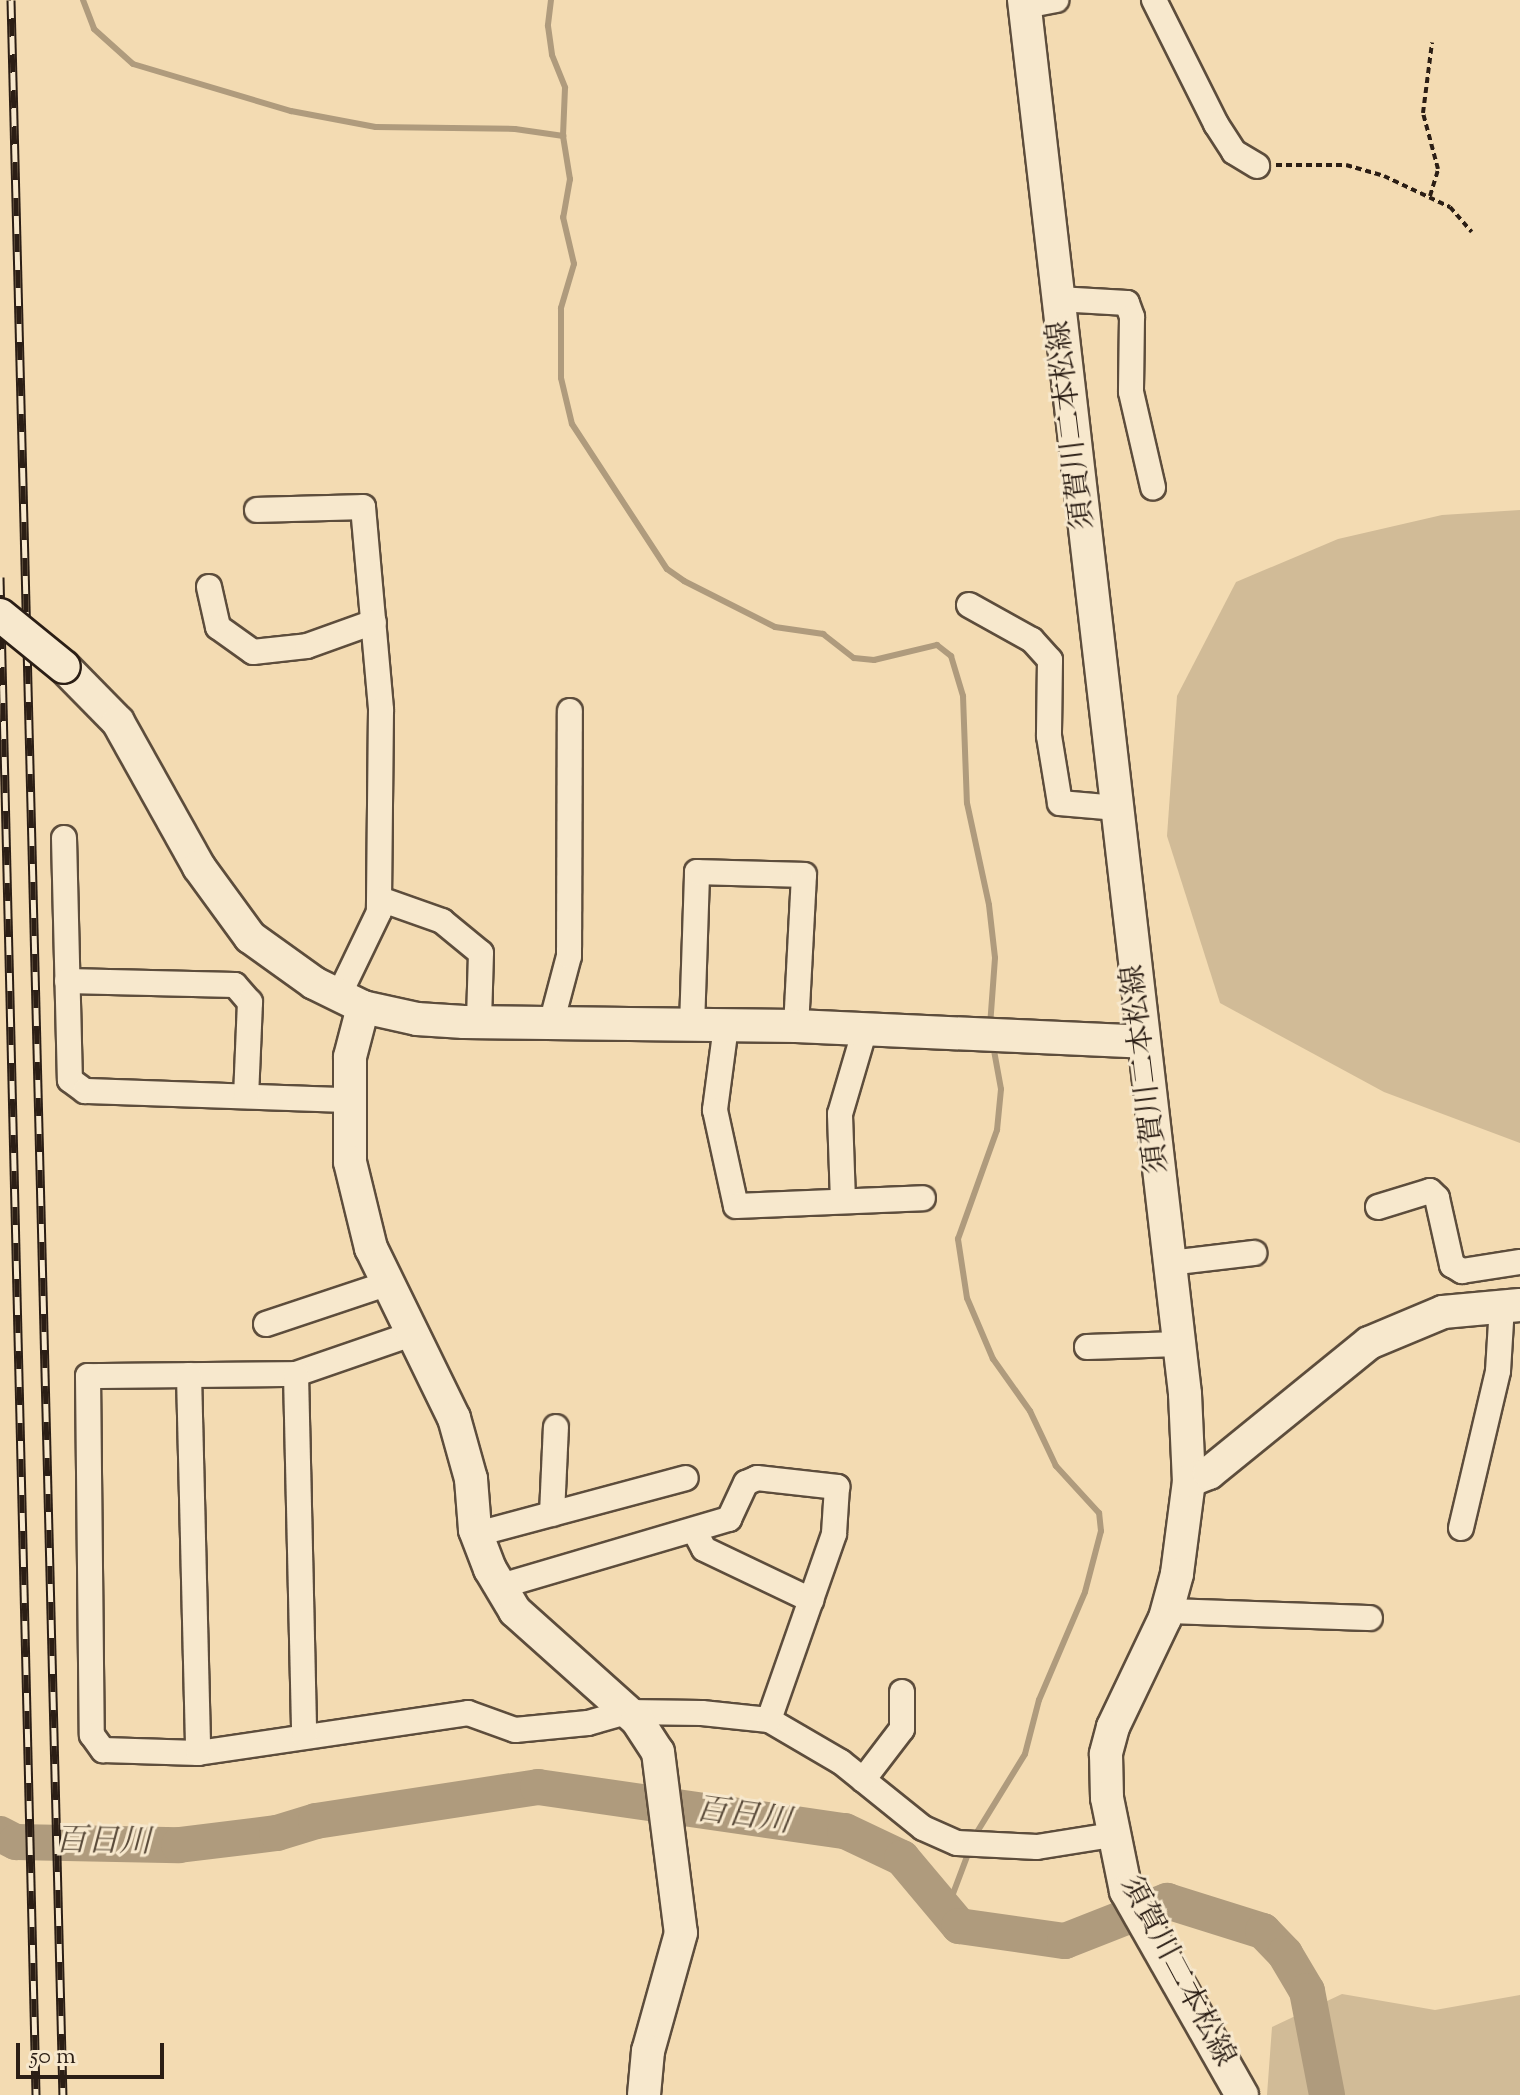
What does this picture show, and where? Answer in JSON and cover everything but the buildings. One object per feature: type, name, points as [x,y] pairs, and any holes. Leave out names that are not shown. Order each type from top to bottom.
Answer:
[{"type":"street","points":[[1024,3],[1056,0]]},
{"type":"street","points":[[1154,0],[1216,124],[1234,152],[1257,166]]},
{"type":"street","name":"須賀川二本松線","points":[[1024,3],[1170,1263],[1189,1481],[1167,1611],[1119,1714],[1106,1754],[1112,1835],[1126,1891],[1242,2095]]},
{"type":"street","points":[[1058,299],[1127,303],[1132,317],[1131,392],[1153,487]]},
{"type":"street","points":[[257,510],[363,507],[381,710],[380,899],[379,912],[351,1001],[350,1162],[371,1248],[409,1335],[459,1433],[477,1534],[501,1586],[515,1611],[651,1737],[662,1774],[681,1933],[648,2051],[644,2095]]},
{"type":"street","points":[[209,587],[218,627],[253,652],[307,646],[374,622]]},
{"type":"street","points":[[969,605],[1032,640],[1050,660],[1049,736],[1060,803],[1117,808]]},
{"type":"street","points":[[0,615],[64,667],[118,722],[199,867],[250,937],[351,1001],[417,1019],[551,1024],[796,1026],[1144,1042]]},
{"type":"street","points":[[551,1024],[569,956],[570,711]]},
{"type":"street","points":[[64,838],[70,1080],[85,1091],[349,1100]]},
{"type":"street","points":[[692,1026],[697,872],[804,875],[796,1026]]},
{"type":"street","points":[[380,899],[442,921],[481,953],[479,1022]]},
{"type":"street","points":[[67,981],[235,985],[250,1002],[246,1096]]},
{"type":"street","points":[[726,1026],[715,1110],[736,1206],[923,1198]]},
{"type":"street","points":[[843,1201],[840,1114],[865,1029]]},
{"type":"street","points":[[1378,1207],[1430,1191],[1437,1198],[1452,1265],[1462,1271],[1520,1262]]},
{"type":"street","points":[[1170,1263],[1254,1253]]},
{"type":"street","points":[[266,1324],[386,1284]]},
{"type":"street","points":[[1189,1481],[1209,1473],[1369,1343],[1443,1312],[1511,1305],[1461,1528]]},
{"type":"street","points":[[409,1335],[296,1374],[88,1376],[92,1735],[103,1750],[118,1753],[198,1753],[468,1713],[515,1730],[538,1730],[626,1712],[769,1720],[863,1780],[923,1828],[957,1843],[1037,1847],[1112,1835]]},
{"type":"street","points":[[1087,1347],[1179,1344]]},
{"type":"street","points":[[296,1374],[304,1736]]},
{"type":"street","points":[[189,1375],[198,1753]]},
{"type":"street","points":[[552,1514],[556,1427]]},
{"type":"street","points":[[477,1534],[686,1478]]},
{"type":"street","points":[[501,1586],[694,1530],[735,1514],[746,1483],[757,1478],[837,1487],[834,1534],[769,1720]]},
{"type":"street","points":[[694,1530],[704,1549],[811,1600]]},
{"type":"street","points":[[1167,1611],[1370,1618]]},
{"type":"street","points":[[863,1780],[902,1729],[902,1692]]},
{"type":"path","points":[[1430,196],[1438,169],[1423,113],[1432,43]]},
{"type":"path","points":[[1257,166],[1346,165],[1430,196],[1450,207],[1472,232]]},
{"type":"shaded area","points":[[1520,510],[1520,1143],[1384,1092],[1220,1003],[1167,836],[1177,696],[1236,582],[1338,539],[1442,515]]},
{"type":"shaded area","points":[[1342,1994],[1435,2010],[1520,1995],[1520,2095],[1267,2095],[1272,2027]]},
{"type":"waterway","points":[[83,0],[94,29],[133,64],[291,111],[376,127],[515,129],[563,136]]},
{"type":"waterway","points":[[551,0],[548,26],[552,55],[565,88],[563,136],[570,179],[563,217],[574,264],[561,308],[561,378],[572,424],[667,569],[684,581],[775,627],[823,634],[854,658],[874,660],[937,645],[951,656],[963,696],[967,803],[989,905],[995,958],[990,1026]]},
{"type":"waterway","points":[[974,1837],[1025,1754],[1039,1700],[1085,1592],[1101,1531],[1099,1513],[1056,1466],[1030,1411],[993,1359],[967,1298],[958,1239],[997,1130],[1001,1089],[993,1045]]},
{"type":"waterway","name":"百日川","points":[[0,1834],[16,1842],[179,1845],[277,1833],[316,1821],[538,1787],[845,1831],[902,1858],[959,1926],[1065,1941],[1167,1901],[1263,1931],[1285,1954],[1307,1991],[1327,2095]]},
{"type":"waterway","points":[[945,1915],[969,1851]]},
{"type":"railway","points":[[11,0],[63,2095]]},
{"type":"railway","points":[[0,577],[36,2095]]}]
